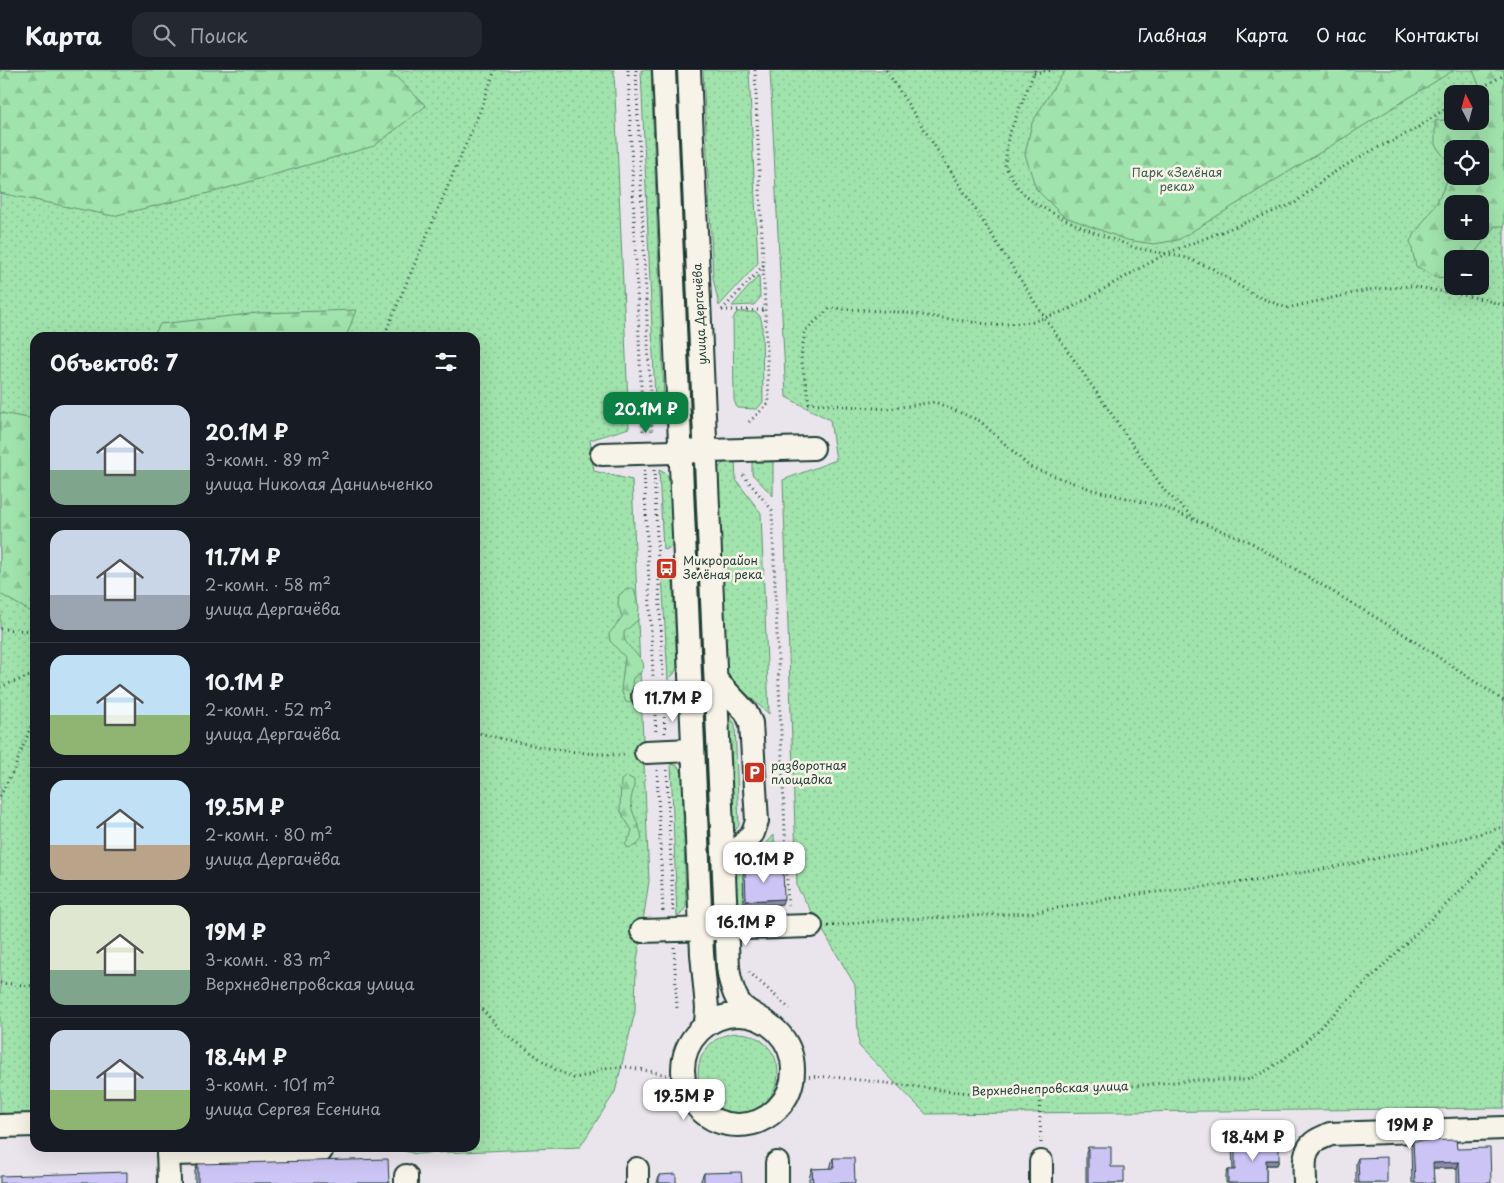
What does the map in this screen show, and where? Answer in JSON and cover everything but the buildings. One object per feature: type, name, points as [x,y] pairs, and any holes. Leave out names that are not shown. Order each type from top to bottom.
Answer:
[{"type":"street","name":"улица Дергачёва","points":[[664,70],[693,452],[716,680],[729,977],[742,1006],[766,1022]]},
{"type":"street","name":"улица Дергачёва","points":[[689,70],[693,452],[691,694],[701,930],[707,1008],[706,1025]]},
{"type":"street","points":[[602,454],[813,448]]},
{"type":"street","points":[[716,680],[746,712],[751,723],[757,821],[753,832],[724,866]]},
{"type":"street","points":[[654,695],[691,694]]},
{"type":"street","points":[[656,752],[693,750]]},
{"type":"street","points":[[642,931],[816,926]]},
{"type":"street","points":[[738,1014],[752,1016],[766,1022],[779,1032],[788,1045],[793,1060],[794,1076],[787,1097],[778,1109],[766,1118],[751,1124],[736,1126],[720,1123],[707,1116],[695,1106],[687,1093],[683,1078],[683,1062],[688,1046],[697,1033],[706,1025],[723,1017],[738,1014]]},
{"type":"street","points":[[0,1126],[30,1125]]},
{"type":"street","points":[[1305,1183],[1305,1159],[1313,1142],[1330,1134],[1504,1128]]},
{"type":"street","points":[[168,1152],[169,1183]]},
{"type":"path","points":[[385,332],[480,111],[495,70]]},
{"type":"path","points":[[628,70],[648,453],[656,752],[669,931]]},
{"type":"path","points":[[636,70],[656,752],[669,931],[677,1009]]},
{"type":"path","points":[[749,422],[768,403],[755,70]]},
{"type":"path","points":[[886,70],[1045,318],[1165,491],[1197,521]]},
{"type":"path","points":[[1053,70],[1034,72],[1008,137],[1005,166],[1019,189],[1034,203],[1088,230],[1136,248],[1187,258],[1213,269],[1254,295],[1287,308],[1368,290],[1411,286],[1473,297],[1504,305]]},
{"type":"path","points":[[1486,85],[1504,75]]},
{"type":"path","points":[[1444,109],[1414,130],[1365,154],[1328,176],[1295,203],[1165,254],[1067,310],[1032,322],[994,325],[899,312],[830,308],[805,331],[800,357],[809,403],[886,409],[935,402],[980,421],[1030,467],[1093,490],[1160,506],[1250,542],[1405,636],[1504,701]]},
{"type":"path","points":[[764,265],[722,310],[765,310]]},
{"type":"path","points":[[743,474],[772,510],[788,908]]},
{"type":"path","points":[[0,629],[30,632]]},
{"type":"path","points":[[0,687],[30,676]]},
{"type":"path","points":[[0,796],[15,767],[30,729]]},
{"type":"path","points":[[480,733],[556,750],[613,755],[656,752]]},
{"type":"path","points":[[816,926],[1031,912],[1130,895],[1261,880],[1356,864],[1504,827]]},
{"type":"path","name":"Верхнеднепровская улица","points":[[794,1076],[834,1077],[978,1094],[1088,1090],[1195,1080],[1247,1080],[1268,1070],[1300,1047],[1473,878],[1504,842]]},
{"type":"path","points":[[0,983],[30,986]]},
{"type":"path","points":[[480,1007],[505,1034],[556,1070],[574,1078],[590,1075],[604,1068],[628,1067],[683,1078]]},
{"type":"path","points":[[1039,1092],[1041,1172]]},
{"type":"green space","points":[[0,70],[614,70],[629,428],[590,440],[594,471],[632,480],[649,881],[636,968],[635,1012],[615,1092],[580,1147],[480,1151],[480,332],[30,332],[30,1118],[0,1119]]},
{"type":"green space","points":[[0,70],[389,70],[426,106],[374,146],[217,191],[113,216],[0,193]]},
{"type":"green space","points":[[641,70],[651,70],[664,399],[655,399]]},
{"type":"green space","points":[[703,70],[749,70],[758,263],[719,306],[713,278]]},
{"type":"green space","name":"Парк «Зелёная река»","points":[[770,70],[1504,70],[1504,1108],[926,1114],[859,1046],[855,985],[797,887],[783,480],[836,460],[830,420],[786,397]]},
{"type":"green space","name":"Парк «Зелёная река»","points":[[1066,70],[1454,70],[1178,240],[1154,244],[1127,240],[1063,216],[1036,189],[1025,154],[1032,123]]},
{"type":"green space","points":[[1473,70],[1504,70],[1504,226],[1495,226],[1489,234],[1489,195],[1444,195],[1444,240],[1484,240],[1477,250],[1444,250],[1444,277],[1437,278],[1416,266],[1410,241],[1437,202],[1445,185],[1489,185],[1489,140],[1444,140],[1444,157],[1435,145],[1435,121],[1444,120],[1444,130],[1489,130],[1489,85],[1479,85]]},
{"type":"green space","points":[[759,275],[760,298],[754,305],[732,306]]},
{"type":"green space","points":[[356,310],[348,332],[156,332],[160,324],[258,313]]},
{"type":"green space","points":[[737,312],[755,312],[760,316],[762,323],[763,402],[757,409],[737,408],[734,400],[733,319]]},
{"type":"green space","points":[[0,413],[30,418],[30,611],[0,594]]},
{"type":"green space","points":[[752,460],[773,460],[773,496],[752,474]]},
{"type":"green space","points":[[727,461],[735,461],[736,480],[761,513],[769,714],[724,674],[717,470]]},
{"type":"green space","points":[[659,470],[669,477],[673,545],[663,550]]},
{"type":"green space","points":[[662,574],[671,578],[673,584],[677,667],[674,674],[668,680]]},
{"type":"green space","points":[[627,589],[634,589],[639,607],[638,620],[624,632],[624,638],[643,663],[640,673],[633,678],[632,682],[636,699],[631,703],[626,702],[621,690],[625,657],[610,641],[609,634],[622,617],[618,604],[619,595]]},
{"type":"green space","points":[[726,711],[735,724],[739,825],[730,838]]},
{"type":"green space","points":[[671,764],[678,766],[682,773],[686,907],[677,917]]},
{"type":"green space","points":[[627,776],[634,780],[631,804],[642,839],[637,845],[628,848],[625,844],[632,830],[620,809],[621,780]]},
{"type":"green space","points":[[774,835],[778,918],[745,920],[734,910],[734,879]]},
{"type":"green space","points":[[738,1033],[753,1036],[766,1045],[775,1058],[778,1073],[775,1088],[766,1101],[753,1110],[738,1113],[723,1110],[710,1101],[701,1088],[698,1073],[701,1058],[710,1045],[723,1036]]},
{"type":"green space","points":[[408,1152],[463,1152],[416,1154]]},
{"type":"place","name":"Микрорайон Зелёная река","points":[[667,568]]},
{"type":"place","name":"разворотная площадка","points":[[755,773]]}]
